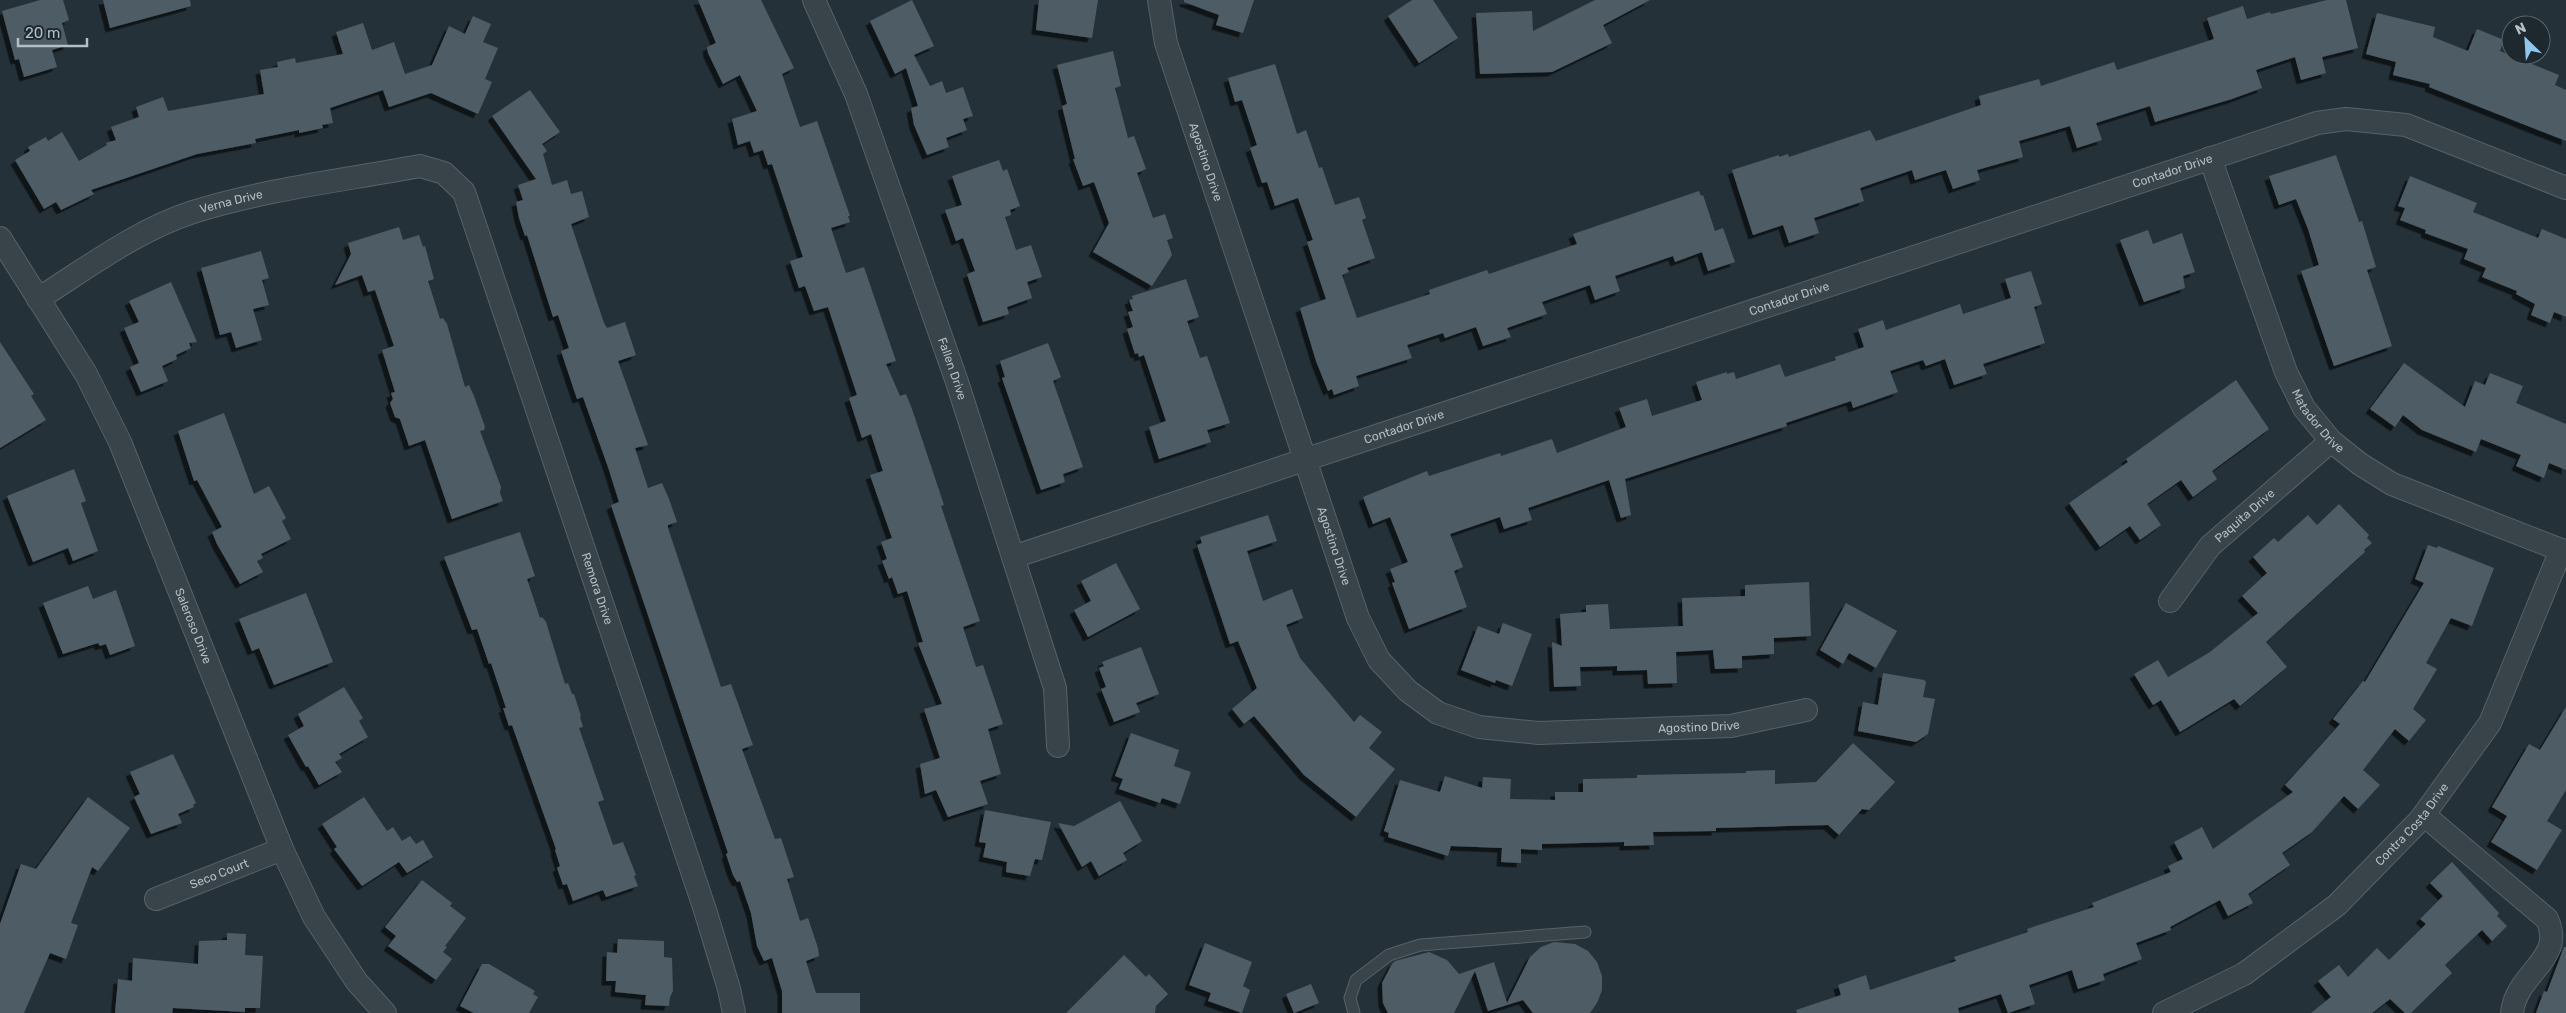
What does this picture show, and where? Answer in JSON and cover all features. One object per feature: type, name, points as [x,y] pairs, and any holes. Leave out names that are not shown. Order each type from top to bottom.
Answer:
[{"type":"street","name":"Fallen Drive","points":[[814,0],[856,94],[957,382],[1055,688],[1058,746]]},
{"type":"street","name":"Agostino Drive","points":[[1160,0],[1166,43],[1358,618],[1379,660],[1408,691],[1438,713],[1480,727],[1539,732],[1731,726],[1806,710]]},
{"type":"street","name":"Contador Drive","points":[[1013,557],[2317,123],[2346,119],[2406,125],[2566,188]]},
{"type":"street","name":"Matador Drive","points":[[2210,158],[2286,372],[2304,408],[2331,441],[2360,464],[2392,484],[2563,551]]},
{"type":"street","name":"Verna Drive","points":[[38,299],[139,236],[192,213],[248,198],[420,166],[444,172]]},
{"type":"street","name":"Remora Drive","points":[[444,172],[464,192],[704,910],[729,989],[734,1013]]},
{"type":"street","name":"Saleroso Drive","points":[[0,238],[86,374],[120,442],[282,849],[314,917],[357,982],[385,1013]]},
{"type":"street","name":"Paquita Drive","points":[[2170,601],[2210,546],[2331,441]]},
{"type":"street","name":"Contra Costa Drive","points":[[2164,1013],[2244,974],[2337,905],[2424,815],[2490,723],[2563,551]]},
{"type":"street","points":[[2424,815],[2547,919],[2556,930],[2558,941],[2552,954],[2519,990],[2513,1003],[2512,1013]]},
{"type":"street","name":"Seco Court","points":[[156,899],[282,849]]},
{"type":"lane","points":[[1354,1013],[1350,998],[1356,980],[1389,955],[1420,945],[1585,932]]},
{"type":"building","points":[[40,0],[63,0],[69,20],[62,23],[68,45],[52,50],[57,67],[24,77],[19,59],[15,60],[2,11]]},
{"type":"building","points":[[103,0],[190,0],[191,6],[110,28]]},
{"type":"building","points":[[698,0],[761,0],[794,68],[782,74],[800,127],[817,121],[850,216],[848,216],[850,222],[831,228],[846,273],[864,267],[896,361],[886,364],[900,396],[906,394],[912,409],[944,505],[941,506],[980,621],[963,627],[976,667],[983,665],[1003,724],[988,729],[1001,774],[980,781],[988,804],[948,817],[936,790],[925,794],[920,764],[940,758],[924,709],[942,704],[918,643],[923,642],[907,591],[898,594],[892,577],[889,579],[882,561],[887,559],[881,542],[892,538],[870,475],[883,471],[871,434],[862,438],[849,398],[857,395],[828,307],[814,311],[805,286],[799,288],[790,261],[803,257],[772,164],[768,165],[763,150],[754,153],[750,141],[738,145],[732,119],[757,111],[740,75],[723,84],[708,53],[707,47],[716,43]]},
{"type":"building","points":[[912,0],[934,46],[914,55],[930,86],[942,81],[946,93],[963,87],[973,116],[963,119],[967,130],[946,138],[949,147],[927,155],[914,125],[911,108],[918,106],[906,68],[895,74],[870,21]]},
{"type":"building","points":[[1039,0],[1098,0],[1092,38],[1036,30]]},
{"type":"building","points":[[1184,0],[1254,0],[1243,33],[1216,25],[1219,15],[1184,2]]},
{"type":"building","points":[[1412,0],[1433,0],[1458,38],[1419,63],[1388,16]]},
{"type":"building","points":[[1595,0],[1650,0],[1603,25],[1612,43],[1552,72],[1480,74],[1476,13],[1532,11],[1533,31]]},
{"type":"building","points":[[2327,0],[2346,0],[2358,48],[2322,57],[2326,73],[2301,80],[2295,57],[2256,70],[2262,88],[2232,99],[2155,122],[2150,106],[2096,123],[2102,140],[2077,148],[2070,126],[2019,141],[2023,157],[1977,170],[1980,180],[1953,189],[1946,170],[1915,180],[1912,170],[1860,188],[1864,201],[1814,218],[1819,233],[1789,243],[1783,225],[1753,235],[1732,170],[1779,155],[1779,157],[1788,154],[1789,157],[1870,130],[1876,141],[1981,105],[1979,96],[2039,79],[2041,86],[2114,62],[2117,70],[2214,39],[2207,18],[2243,6],[2247,19]]},
{"type":"building","points":[[2377,13],[2435,27],[2433,37],[2468,51],[2477,29],[2501,39],[2501,65],[2534,65],[2559,75],[2555,85],[2566,90],[2566,141],[2429,87],[2430,84],[2393,75],[2396,62],[2366,54]]},
{"type":"building","points":[[473,16],[491,24],[483,42],[498,48],[485,79],[492,82],[478,114],[431,93],[389,107],[383,90],[330,108],[333,123],[322,125],[323,128],[299,133],[299,130],[255,139],[256,143],[197,154],[91,190],[94,194],[61,210],[56,202],[44,209],[15,160],[30,151],[28,147],[46,137],[48,141],[62,132],[79,161],[107,145],[106,143],[116,140],[111,127],[139,117],[136,107],[163,97],[168,111],[264,94],[260,70],[278,67],[277,62],[295,58],[296,63],[343,54],[336,32],[363,23],[372,50],[394,42],[405,74],[432,65],[449,26],[465,34]]},
{"type":"building","points":[[1113,51],[1121,86],[1115,88],[1128,138],[1134,136],[1146,169],[1137,173],[1153,218],[1165,214],[1173,238],[1167,240],[1172,255],[1152,286],[1093,252],[1109,223],[1094,182],[1083,186],[1073,159],[1075,159],[1062,106],[1067,104],[1057,65]]},
{"type":"building","points":[[1275,64],[1297,134],[1306,130],[1319,168],[1322,167],[1335,205],[1359,197],[1366,218],[1362,220],[1375,258],[1347,268],[1349,272],[1342,275],[1357,318],[1430,294],[1429,290],[1487,270],[1489,274],[1577,244],[1573,234],[1699,191],[1701,196],[1703,195],[1715,231],[1723,228],[1735,262],[1708,271],[1702,252],[1675,262],[1673,256],[1615,276],[1620,291],[1595,300],[1590,285],[1542,302],[1547,314],[1507,328],[1511,337],[1483,346],[1476,327],[1445,338],[1443,333],[1407,345],[1412,358],[1356,376],[1359,386],[1334,395],[1332,389],[1328,391],[1316,361],[1300,308],[1326,299],[1307,242],[1313,240],[1298,198],[1275,206],[1267,182],[1262,183],[1250,148],[1257,145],[1242,100],[1235,102],[1228,78]]},
{"type":"building","points":[[530,90],[560,132],[542,144],[547,151],[543,154],[552,185],[567,180],[571,194],[582,191],[589,217],[571,224],[604,323],[607,328],[625,322],[636,355],[618,361],[648,445],[635,448],[648,488],[662,483],[669,499],[677,522],[668,525],[668,528],[721,687],[731,684],[753,745],[742,749],[775,839],[781,838],[794,877],[787,879],[800,921],[808,918],[818,948],[819,956],[806,961],[816,993],[860,993],[860,1013],[782,1013],[782,991],[772,958],[764,961],[757,946],[751,913],[740,881],[737,882],[733,875],[726,854],[728,853],[611,505],[619,502],[608,467],[583,397],[577,399],[561,351],[569,348],[558,315],[553,317],[527,235],[525,236],[519,218],[516,202],[523,200],[518,185],[536,179],[492,116]]},
{"type":"building","points":[[2336,155],[2359,222],[2362,221],[2376,267],[2367,270],[2392,346],[2334,366],[2301,271],[2319,265],[2308,229],[2296,199],[2279,205],[2269,176]]},
{"type":"building","points":[[999,160],[1003,171],[1007,169],[1020,206],[1010,210],[1011,215],[1005,217],[1016,250],[1031,245],[1042,277],[1027,282],[1032,298],[1007,307],[1009,314],[983,322],[967,274],[975,271],[963,238],[956,241],[945,210],[962,205],[952,176]]},
{"type":"building","points":[[2410,176],[2477,203],[2473,212],[2538,238],[2542,229],[2566,239],[2566,317],[2554,312],[2550,323],[2531,315],[2535,304],[2516,294],[2517,291],[2482,277],[2486,268],[2464,259],[2468,249],[2425,233],[2426,230],[2400,220],[2405,208],[2398,206]]},
{"type":"building","points":[[399,227],[403,240],[419,235],[423,247],[425,246],[434,279],[428,281],[440,319],[443,318],[447,324],[465,387],[469,385],[485,427],[484,430],[480,431],[501,487],[500,493],[503,501],[452,519],[425,440],[409,446],[400,419],[395,417],[390,403],[393,399],[391,393],[395,392],[382,350],[394,346],[375,290],[368,292],[362,275],[335,285],[351,254],[348,243]]},
{"type":"building","points":[[2148,230],[2153,244],[2182,233],[2195,272],[2183,276],[2185,288],[2144,302],[2120,240]]},
{"type":"building","points":[[261,251],[269,278],[262,280],[269,305],[253,309],[262,340],[236,348],[231,332],[220,335],[201,268]]},
{"type":"building","points":[[2031,271],[2042,304],[2034,307],[2045,343],[1983,364],[1987,374],[1954,385],[1945,359],[1926,366],[1923,360],[1890,371],[1898,392],[1853,408],[1851,401],[1786,423],[1787,426],[1625,479],[1631,515],[1621,518],[1609,480],[1528,508],[1532,520],[1504,529],[1500,517],[1450,534],[1463,567],[1454,571],[1467,607],[1409,629],[1392,583],[1395,582],[1390,569],[1408,562],[1390,517],[1373,524],[1363,497],[1427,471],[1429,476],[1500,453],[1501,456],[1552,439],[1557,453],[1626,427],[1619,408],[1647,399],[1652,416],[1702,400],[1696,382],[1727,372],[1727,374],[1734,372],[1736,379],[1780,364],[1785,377],[1836,360],[1835,357],[1864,347],[1858,329],[1883,320],[1886,330],[1960,304],[1963,314],[2011,298],[2005,279]]},
{"type":"building","points":[[1186,279],[1199,317],[1187,321],[1200,358],[1207,356],[1230,423],[1207,430],[1211,442],[1159,459],[1149,427],[1166,421],[1144,355],[1139,357],[1138,353],[1135,354],[1127,329],[1133,327],[1128,312],[1133,311],[1129,300],[1133,299],[1132,296]]},
{"type":"building","points":[[171,282],[197,342],[189,343],[191,348],[176,355],[177,359],[162,366],[168,381],[141,392],[130,367],[139,363],[124,328],[139,322],[129,301]]},
{"type":"building","points":[[0,342],[34,394],[31,396],[46,420],[0,448]]},
{"type":"building","points":[[1048,343],[1061,377],[1053,381],[1083,467],[1063,474],[1065,482],[1041,490],[1002,378],[1005,377],[1000,361]]},
{"type":"building","points":[[2404,363],[2465,407],[2475,381],[2485,385],[2490,373],[2523,386],[2516,403],[2566,424],[2566,470],[2549,463],[2544,478],[2516,466],[2521,455],[2481,439],[2476,452],[2422,430],[2403,415],[2395,427],[2370,409]]},
{"type":"building","points":[[2236,380],[2269,429],[2212,471],[2217,479],[2193,497],[2181,480],[2147,504],[2161,525],[2140,540],[2130,526],[2100,547],[2069,503],[2128,462],[2126,459]]},
{"type":"building","points":[[224,413],[254,494],[269,486],[286,518],[282,521],[291,539],[261,554],[263,558],[257,561],[263,572],[240,584],[212,532],[222,527],[197,480],[194,481],[178,431]]},
{"type":"building","points":[[74,469],[86,501],[81,503],[98,551],[73,561],[68,548],[33,562],[7,496]]},
{"type":"building","points":[[2339,504],[2369,535],[2367,538],[2372,543],[2364,550],[2365,552],[2266,642],[2287,667],[2240,706],[2234,699],[2180,732],[2161,700],[2153,705],[2134,674],[2158,660],[2168,677],[2210,652],[2258,613],[2242,596],[2267,573],[2253,557],[2274,538],[2278,542],[2308,515],[2317,525]]},
{"type":"building","points":[[1268,515],[1277,541],[1247,551],[1263,601],[1292,589],[1303,618],[1286,625],[1300,658],[1354,722],[1360,715],[1382,732],[1369,748],[1395,769],[1356,817],[1304,775],[1254,716],[1244,724],[1232,709],[1257,688],[1238,641],[1230,644],[1197,545],[1202,543],[1200,537]]},
{"type":"building","points":[[520,532],[535,576],[527,579],[540,618],[542,617],[546,622],[565,684],[568,683],[572,694],[574,694],[581,716],[583,727],[579,728],[604,800],[598,802],[613,845],[623,842],[636,875],[634,876],[638,886],[606,897],[603,890],[573,901],[567,884],[563,885],[557,868],[560,866],[556,849],[512,725],[509,726],[503,708],[506,708],[491,663],[489,664],[477,629],[472,630],[444,557]]},
{"type":"building","points":[[2428,545],[2437,548],[2438,546],[2494,568],[2472,626],[2451,618],[2426,663],[2437,669],[2413,709],[2426,720],[2409,741],[2395,729],[2363,770],[2380,785],[2358,809],[2344,796],[2312,832],[2282,853],[2290,865],[2248,894],[2253,903],[2228,916],[2220,900],[2170,927],[2171,930],[2136,943],[2142,959],[2103,974],[2105,980],[2078,989],[2072,970],[2029,985],[2035,1004],[2008,1013],[2001,994],[1958,1008],[1959,1013],[1797,1013],[1796,1010],[1841,995],[1838,985],[1866,975],[1870,990],[1956,961],[1954,957],[2028,932],[2027,929],[2094,907],[2092,903],[2171,872],[2168,866],[2183,859],[2174,842],[2202,827],[2213,849],[2293,792],[2285,785],[2340,724],[2333,719],[2363,681],[2365,682],[2424,583],[2415,579]]},
{"type":"building","points":[[1116,563],[1140,609],[1088,637],[1074,610],[1091,601],[1081,581]]},
{"type":"building","points":[[1809,582],[1811,636],[1774,638],[1774,654],[1742,656],[1742,668],[1715,669],[1713,650],[1676,652],[1677,683],[1648,684],[1647,670],[1617,671],[1617,666],[1580,667],[1581,686],[1554,687],[1552,642],[1562,646],[1560,614],[1586,612],[1586,605],[1608,604],[1610,629],[1683,626],[1682,598],[1745,596],[1745,585]]},
{"type":"building","points":[[88,586],[93,599],[116,590],[135,646],[110,655],[106,644],[100,646],[98,643],[63,654],[43,603]]},
{"type":"building","points":[[306,593],[333,662],[274,685],[259,648],[252,651],[239,619]]},
{"type":"building","points":[[1846,603],[1897,631],[1876,668],[1849,653],[1843,664],[1820,650]]},
{"type":"building","points":[[1503,623],[1532,634],[1512,686],[1496,680],[1495,683],[1461,670],[1478,626],[1499,634]]},
{"type":"building","points":[[1141,647],[1159,694],[1136,703],[1140,712],[1114,722],[1101,689],[1106,687],[1099,668],[1104,666],[1102,662]]},
{"type":"building","points":[[1883,673],[1924,680],[1926,682],[1923,697],[1935,699],[1928,734],[1916,742],[1858,731],[1863,702],[1878,705]]},
{"type":"building","points":[[344,687],[363,718],[359,721],[368,737],[339,754],[342,758],[335,762],[342,772],[319,785],[308,766],[306,767],[288,735],[304,726],[298,714]]},
{"type":"building","points":[[2566,707],[2566,790],[2547,821],[2562,830],[2537,870],[2491,842],[2507,816],[2492,807],[2529,744],[2540,750]]},
{"type":"building","points":[[1131,733],[1179,750],[1174,766],[1191,772],[1180,804],[1162,798],[1160,803],[1119,789],[1123,779],[1115,776]]},
{"type":"building","points":[[1853,743],[1895,782],[1869,810],[1862,809],[1839,835],[1828,825],[1716,828],[1716,831],[1653,832],[1654,845],[1624,846],[1624,842],[1542,844],[1542,850],[1521,849],[1521,863],[1501,862],[1502,848],[1451,846],[1448,856],[1388,837],[1389,833],[1384,831],[1400,780],[1440,792],[1445,776],[1482,788],[1483,777],[1511,779],[1510,799],[1555,800],[1555,792],[1583,792],[1583,779],[1637,778],[1637,775],[1746,773],[1746,771],[1775,770],[1775,784],[1816,782]]},
{"type":"building","points":[[173,754],[196,803],[193,805],[194,807],[178,814],[182,823],[151,834],[134,797],[140,794],[130,772]]},
{"type":"building","points":[[88,797],[130,828],[98,871],[92,867],[71,923],[78,925],[66,959],[50,953],[24,1013],[0,1013],[0,924],[21,864],[36,869]]},
{"type":"building","points":[[364,797],[387,831],[393,827],[402,841],[410,836],[416,844],[423,840],[433,857],[407,873],[399,862],[362,886],[334,849],[337,847],[322,824]]},
{"type":"building","points":[[1120,801],[1142,841],[1123,853],[1127,860],[1099,876],[1091,861],[1082,867],[1058,823],[1074,826]]},
{"type":"building","points":[[985,810],[1051,822],[1042,860],[1035,859],[1030,876],[1006,872],[1007,862],[983,857],[986,843],[979,842]]},
{"type":"building","points":[[2452,862],[2499,913],[2497,916],[2507,926],[2492,941],[2482,930],[2445,965],[2452,973],[2411,1013],[2405,1013],[2390,999],[2372,1013],[2311,1013],[2331,997],[2318,981],[2339,965],[2348,977],[2377,948],[2389,960],[2426,924],[2420,919],[2443,896],[2430,883]]},
{"type":"building","points":[[422,880],[452,903],[450,906],[466,918],[445,946],[447,947],[443,952],[452,959],[436,980],[388,946],[396,936],[385,927]]},
{"type":"building","points":[[227,933],[246,934],[245,955],[263,956],[260,1008],[245,1008],[245,1012],[173,1008],[172,1013],[115,1013],[118,979],[132,981],[133,958],[198,964],[199,941],[227,940]]},
{"type":"building","points":[[618,939],[664,941],[664,957],[672,958],[673,991],[669,1006],[645,1005],[646,995],[615,992],[616,981],[606,981],[607,952],[617,953]]},
{"type":"building","points":[[1554,942],[1575,944],[1588,951],[1597,962],[1602,976],[1602,990],[1597,1003],[1590,1013],[1533,1013],[1523,1000],[1488,1011],[1475,971],[1454,1013],[1388,1013],[1383,1003],[1382,983],[1392,964],[1395,961],[1429,952],[1447,960],[1459,974],[1494,962],[1507,1003],[1530,957],[1541,947]]},
{"type":"building","points":[[1205,943],[1252,962],[1243,986],[1250,990],[1242,1013],[1208,1001],[1211,993],[1189,985]]},
{"type":"building","points":[[2564,947],[2566,947],[2566,1013],[2536,1013],[2544,991],[2547,992]]},
{"type":"building","points":[[1124,955],[1146,977],[1149,974],[1168,994],[1156,1006],[1155,1013],[1066,1013]]},
{"type":"building","points":[[482,964],[489,964],[535,991],[533,994],[538,997],[529,1013],[474,1013],[460,1006]]},
{"type":"building","points":[[1311,984],[1319,1003],[1294,1013],[1286,994]]}]
